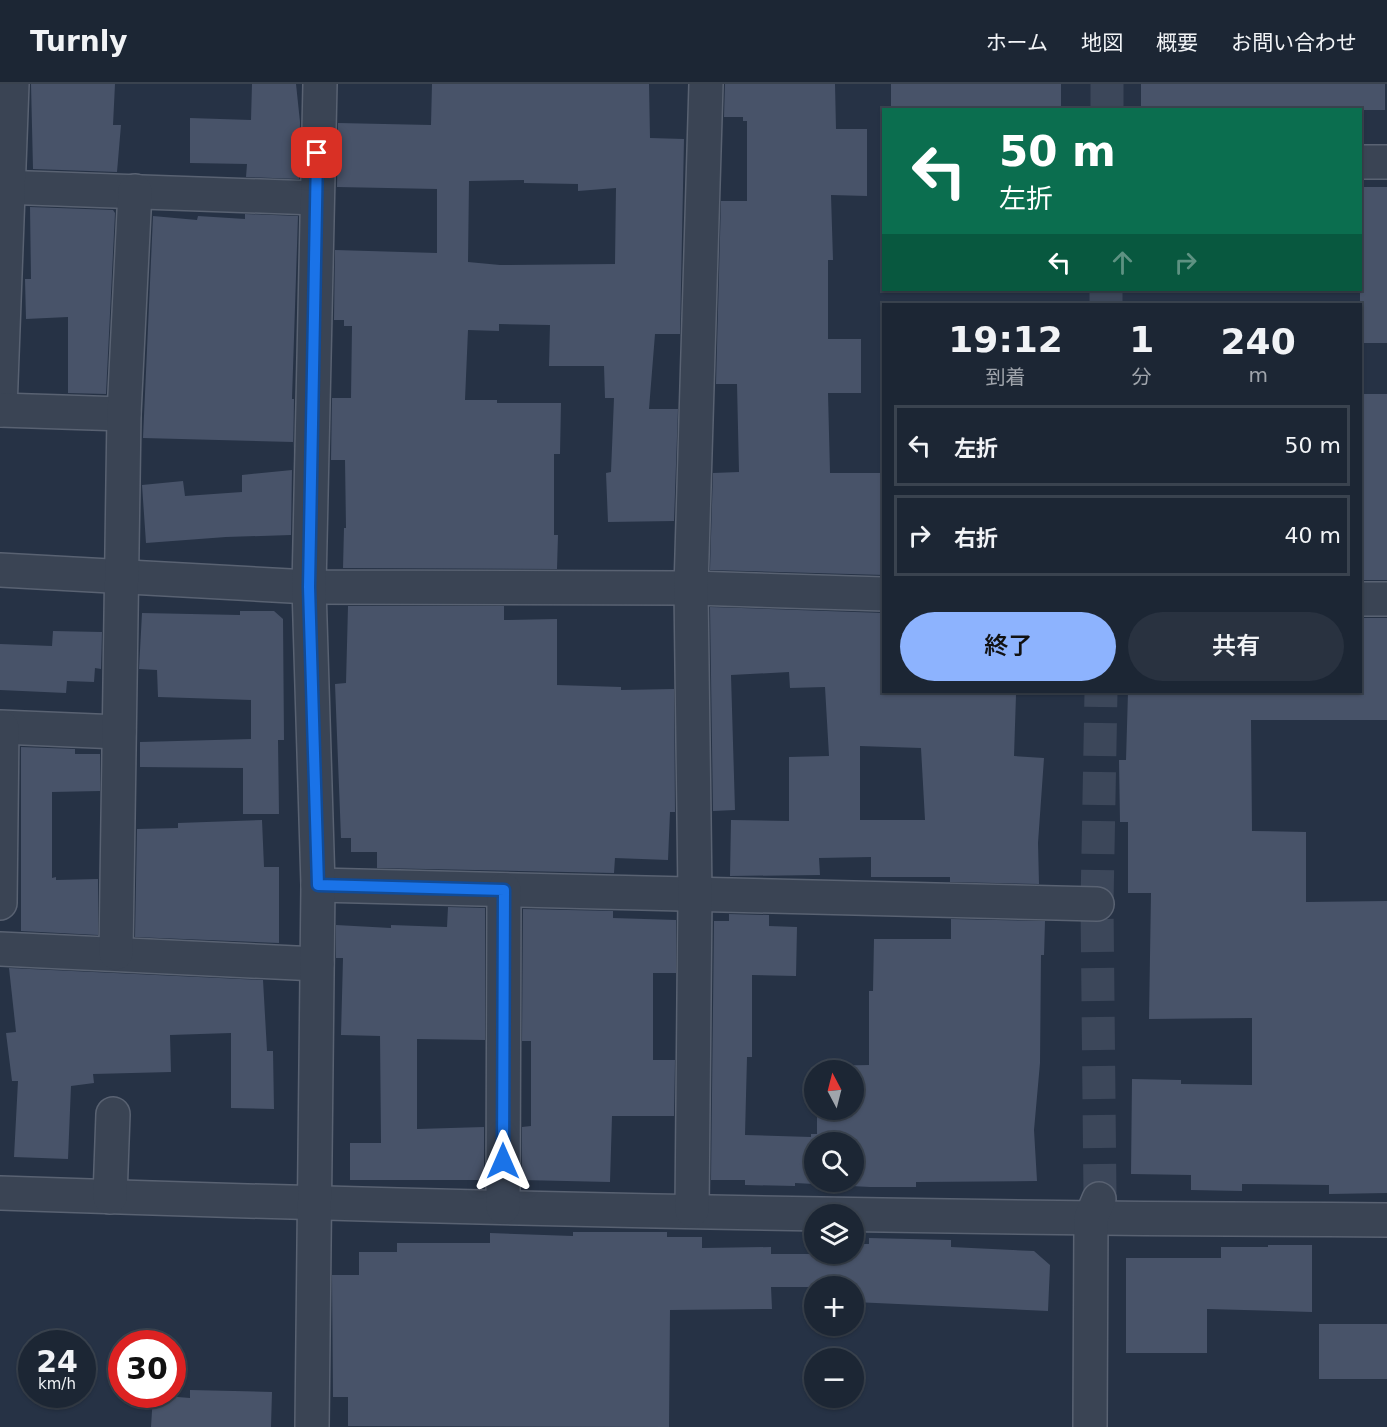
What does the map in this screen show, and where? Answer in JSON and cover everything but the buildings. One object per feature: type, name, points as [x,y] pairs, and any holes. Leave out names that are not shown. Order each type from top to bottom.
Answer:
[{"type":"street","points":[[12,84],[4,187],[0,410],[124,414]]},
{"type":"street","points":[[312,1427],[318,885],[309,587],[320,84]]},
{"type":"street","points":[[692,1210],[695,895],[691,588],[706,84]]},
{"type":"street","points":[[1362,162],[1387,162]]},
{"type":"street","points":[[4,187],[316,198]]},
{"type":"street","points":[[116,953],[124,414],[135,191]]},
{"type":"street","points":[[0,570],[309,587],[691,588],[882,594]]},
{"type":"street","points":[[1362,599],[1387,599]]},
{"type":"street","points":[[0,903],[1,728],[119,732]]},
{"type":"street","points":[[318,885],[1097,904]]},
{"type":"street","points":[[503,1206],[504,890]]},
{"type":"street","points":[[0,949],[317,964]]},
{"type":"street","points":[[110,1197],[113,1114]]},
{"type":"street","points":[[0,1193],[314,1203],[692,1210],[1096,1208],[1387,1220]]},
{"type":"street","points":[[1090,1427],[1096,1208]]},
{"type":"tunnel","points":[[1107,84],[1107,108]]},
{"type":"tunnel","points":[[1106,291],[1106,303]]},
{"type":"tunnel","points":[[1100,1197],[1097,904],[1101,693]]},
{"type":"route","points":[[317,153],[309,587],[318,885],[504,890],[503,1161]]}]
